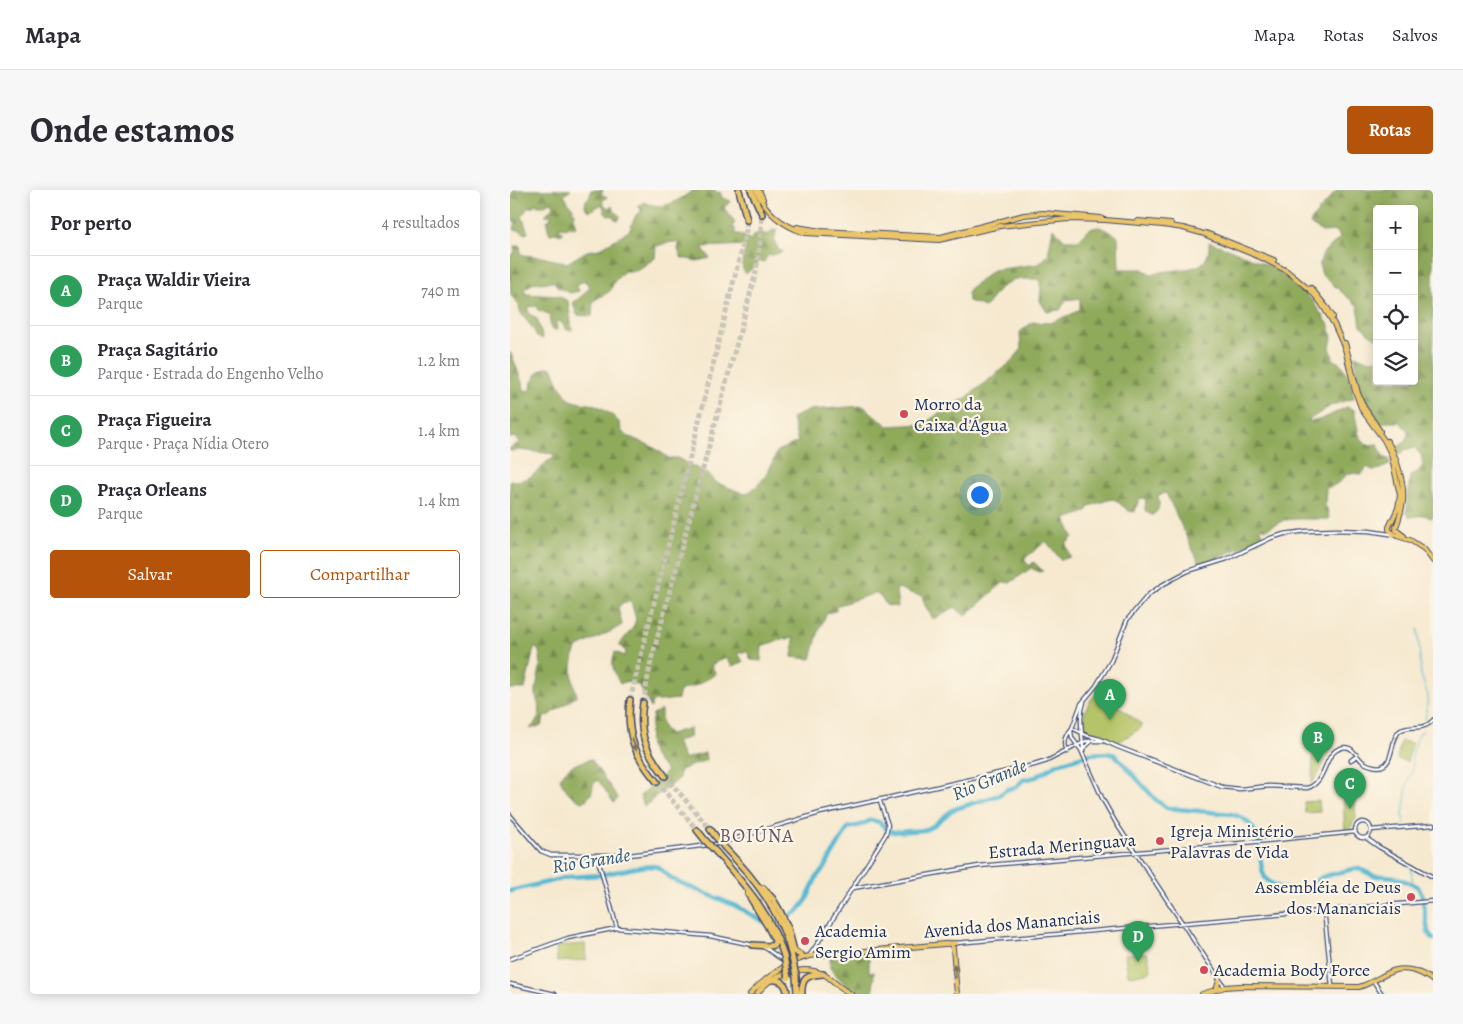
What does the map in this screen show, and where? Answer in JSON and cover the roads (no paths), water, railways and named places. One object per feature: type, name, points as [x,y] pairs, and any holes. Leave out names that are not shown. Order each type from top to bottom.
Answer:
[{"type":"highway","points":[[739,190],[747,220]]},
{"type":"highway","points":[[751,190],[762,214]]},
{"type":"highway","points":[[630,700],[629,722],[633,744],[642,763],[657,782]]},
{"type":"highway","points":[[643,703],[641,724],[645,745],[665,776]]},
{"type":"highway","points":[[710,829],[725,848],[773,899],[794,951],[797,955],[806,957]]},
{"type":"highway","points":[[697,830],[759,903],[784,956],[788,978],[788,994]]},
{"type":"highway","points":[[753,945],[774,945],[775,940],[771,927]]},
{"type":"highway","points":[[785,928],[794,959],[797,994]]},
{"type":"highway","points":[[802,994],[802,984],[805,980],[811,976],[822,974]]},
{"type":"highway","points":[[770,980],[782,982],[788,994]]},
{"type":"main road","points":[[758,190],[767,206],[777,216],[796,227],[807,230],[941,237],[1024,215],[1043,214],[1163,222],[1185,226],[1265,256],[1280,264],[1301,278],[1322,300],[1336,322],[1348,350],[1358,393],[1364,407],[1394,455],[1403,490],[1403,498],[1392,529],[1383,534]]},
{"type":"main road","points":[[758,190],[760,198],[770,213],[786,225],[805,233],[939,240],[991,228],[1025,223],[1068,219],[1097,220],[1184,228],[1201,233],[1287,270],[1321,303],[1334,324],[1345,349],[1360,405],[1369,421],[1384,440],[1391,454],[1400,495],[1392,529]]},
{"type":"main road","points":[[1043,214],[1048,216],[1045,221]]},
{"type":"main road","points":[[1024,215],[1020,219],[1025,223]]},
{"type":"main road","points":[[1392,529],[1397,536],[1410,540]]},
{"type":"main road","points":[[1392,529],[1424,549],[1433,561]]},
{"type":"main road","points":[[956,943],[952,946],[957,994]]},
{"type":"main road","name":"Avenida dos Mananciais","points":[[750,994],[765,980],[794,959],[825,954],[952,946]]},
{"type":"main road","points":[[757,994],[770,980],[801,970],[822,974],[851,994]]},
{"type":"main road","points":[[1202,994],[1239,986],[1360,987],[1374,982],[1390,972],[1400,970],[1420,972],[1433,981]]},
{"type":"main road","points":[[1216,990],[1220,981]]},
{"type":"street","points":[[1083,752],[1071,735],[1079,708],[1096,686],[1111,661],[1128,620],[1148,595],[1188,571],[1227,559],[1264,541],[1284,534],[1322,530],[1376,532],[1392,529]]},
{"type":"street","points":[[1376,532],[1397,536]]},
{"type":"street","points":[[1084,700],[1080,714],[1083,752],[1103,800],[1116,823],[1225,988]]},
{"type":"street","points":[[1072,728],[1082,734],[1105,741],[1222,787],[1234,789],[1269,786],[1307,788],[1312,787],[1316,783],[1331,757],[1339,748],[1351,748],[1365,763],[1376,767],[1383,765],[1390,758],[1396,736],[1400,730],[1426,726],[1433,720]]},
{"type":"street","points":[[1067,752],[1065,739],[1072,728]]},
{"type":"street","points":[[510,815],[545,854],[597,856],[661,852],[725,843],[820,813],[1034,766],[1047,762],[1083,742],[1093,740],[1105,741]]},
{"type":"street","points":[[1083,752],[1093,740]]},
{"type":"street","points":[[1352,760],[1357,756]]},
{"type":"street","points":[[806,957],[816,946],[886,834],[888,824],[879,799]]},
{"type":"street","points":[[1368,837],[1371,830],[1369,825],[1362,822],[1356,826],[1355,832],[1358,837],[1368,837],[1379,846],[1433,877]]},
{"type":"street","points":[[1371,830],[1433,825]]},
{"type":"street","name":"Estrada Meringuava","points":[[853,888],[979,866],[1355,832]]},
{"type":"street","points":[[597,856],[617,928]]},
{"type":"street","points":[[857,882],[862,886]]},
{"type":"street","name":"Avenida dos Mananciais","points":[[956,943],[1433,901]]},
{"type":"street","points":[[1324,910],[1332,988]]},
{"type":"street","points":[[1170,924],[1175,920],[1176,914]]},
{"type":"street","points":[[1187,931],[1191,922]]},
{"type":"street","points":[[510,959],[568,938],[617,928],[710,936],[753,945],[768,950],[783,960],[794,959]]},
{"type":"street","points":[[816,946],[818,952],[825,954]]},
{"type":"street","points":[[1374,982],[1382,994]]},
{"type":"street","points":[[510,984],[555,994]]},
{"type":"waterway","points":[[1418,629],[1421,675],[1428,695],[1425,721]]},
{"type":"waterway","points":[[1404,826],[1403,815],[1407,785],[1413,769],[1412,757],[1417,738],[1423,730]]},
{"type":"waterway","name":"Rio Grande","points":[[510,891],[569,877],[600,875],[654,866],[658,867],[672,879],[736,906],[764,922],[777,923],[798,911],[806,901],[817,876],[823,870],[848,828],[871,820],[879,822],[888,830],[894,832],[925,830],[933,826],[952,810],[999,795],[1008,789],[1016,787],[1023,780],[1036,777],[1057,764],[1090,754],[1107,753],[1115,755],[1156,800],[1167,808],[1231,814],[1246,821],[1255,831],[1264,876],[1277,886],[1300,892],[1322,877],[1353,869],[1360,869],[1374,876],[1394,877],[1413,884],[1418,887],[1422,895],[1428,932],[1433,939]]},
{"type":"waterway","points":[[1411,867],[1413,884]]},
{"type":"tunnel","points":[[643,703],[651,661],[756,272],[762,214]]},
{"type":"tunnel","points":[[630,700],[746,231],[747,220]]},
{"type":"tunnel","points":[[665,776],[710,829]]},
{"type":"tunnel","points":[[657,782],[697,830]]},
{"type":"place","name":"Morro da Caixa d'Água","points":[[904,414]]},
{"type":"place","name":"Praça Waldir Vieira","points":[[1110,720]]},
{"type":"place","name":"Praça Sagitário","points":[[1318,763]]},
{"type":"place","name":"Praça Figueira","points":[[1350,809]]},
{"type":"place","name":"Igreja Ministério Palavras de Vida","points":[[1160,841]]},
{"type":"place","name":"Assembléia de Deus dos Mananciais","points":[[1411,897]]},
{"type":"place","name":"Academia Sergio Amim","points":[[805,941]]},
{"type":"place","name":"Praça Orleans","points":[[1138,962]]},
{"type":"place","name":"Academia Body Force","points":[[1204,970]]},
{"type":"district","name":"BOIÚNA","points":[[757,835]]}]
